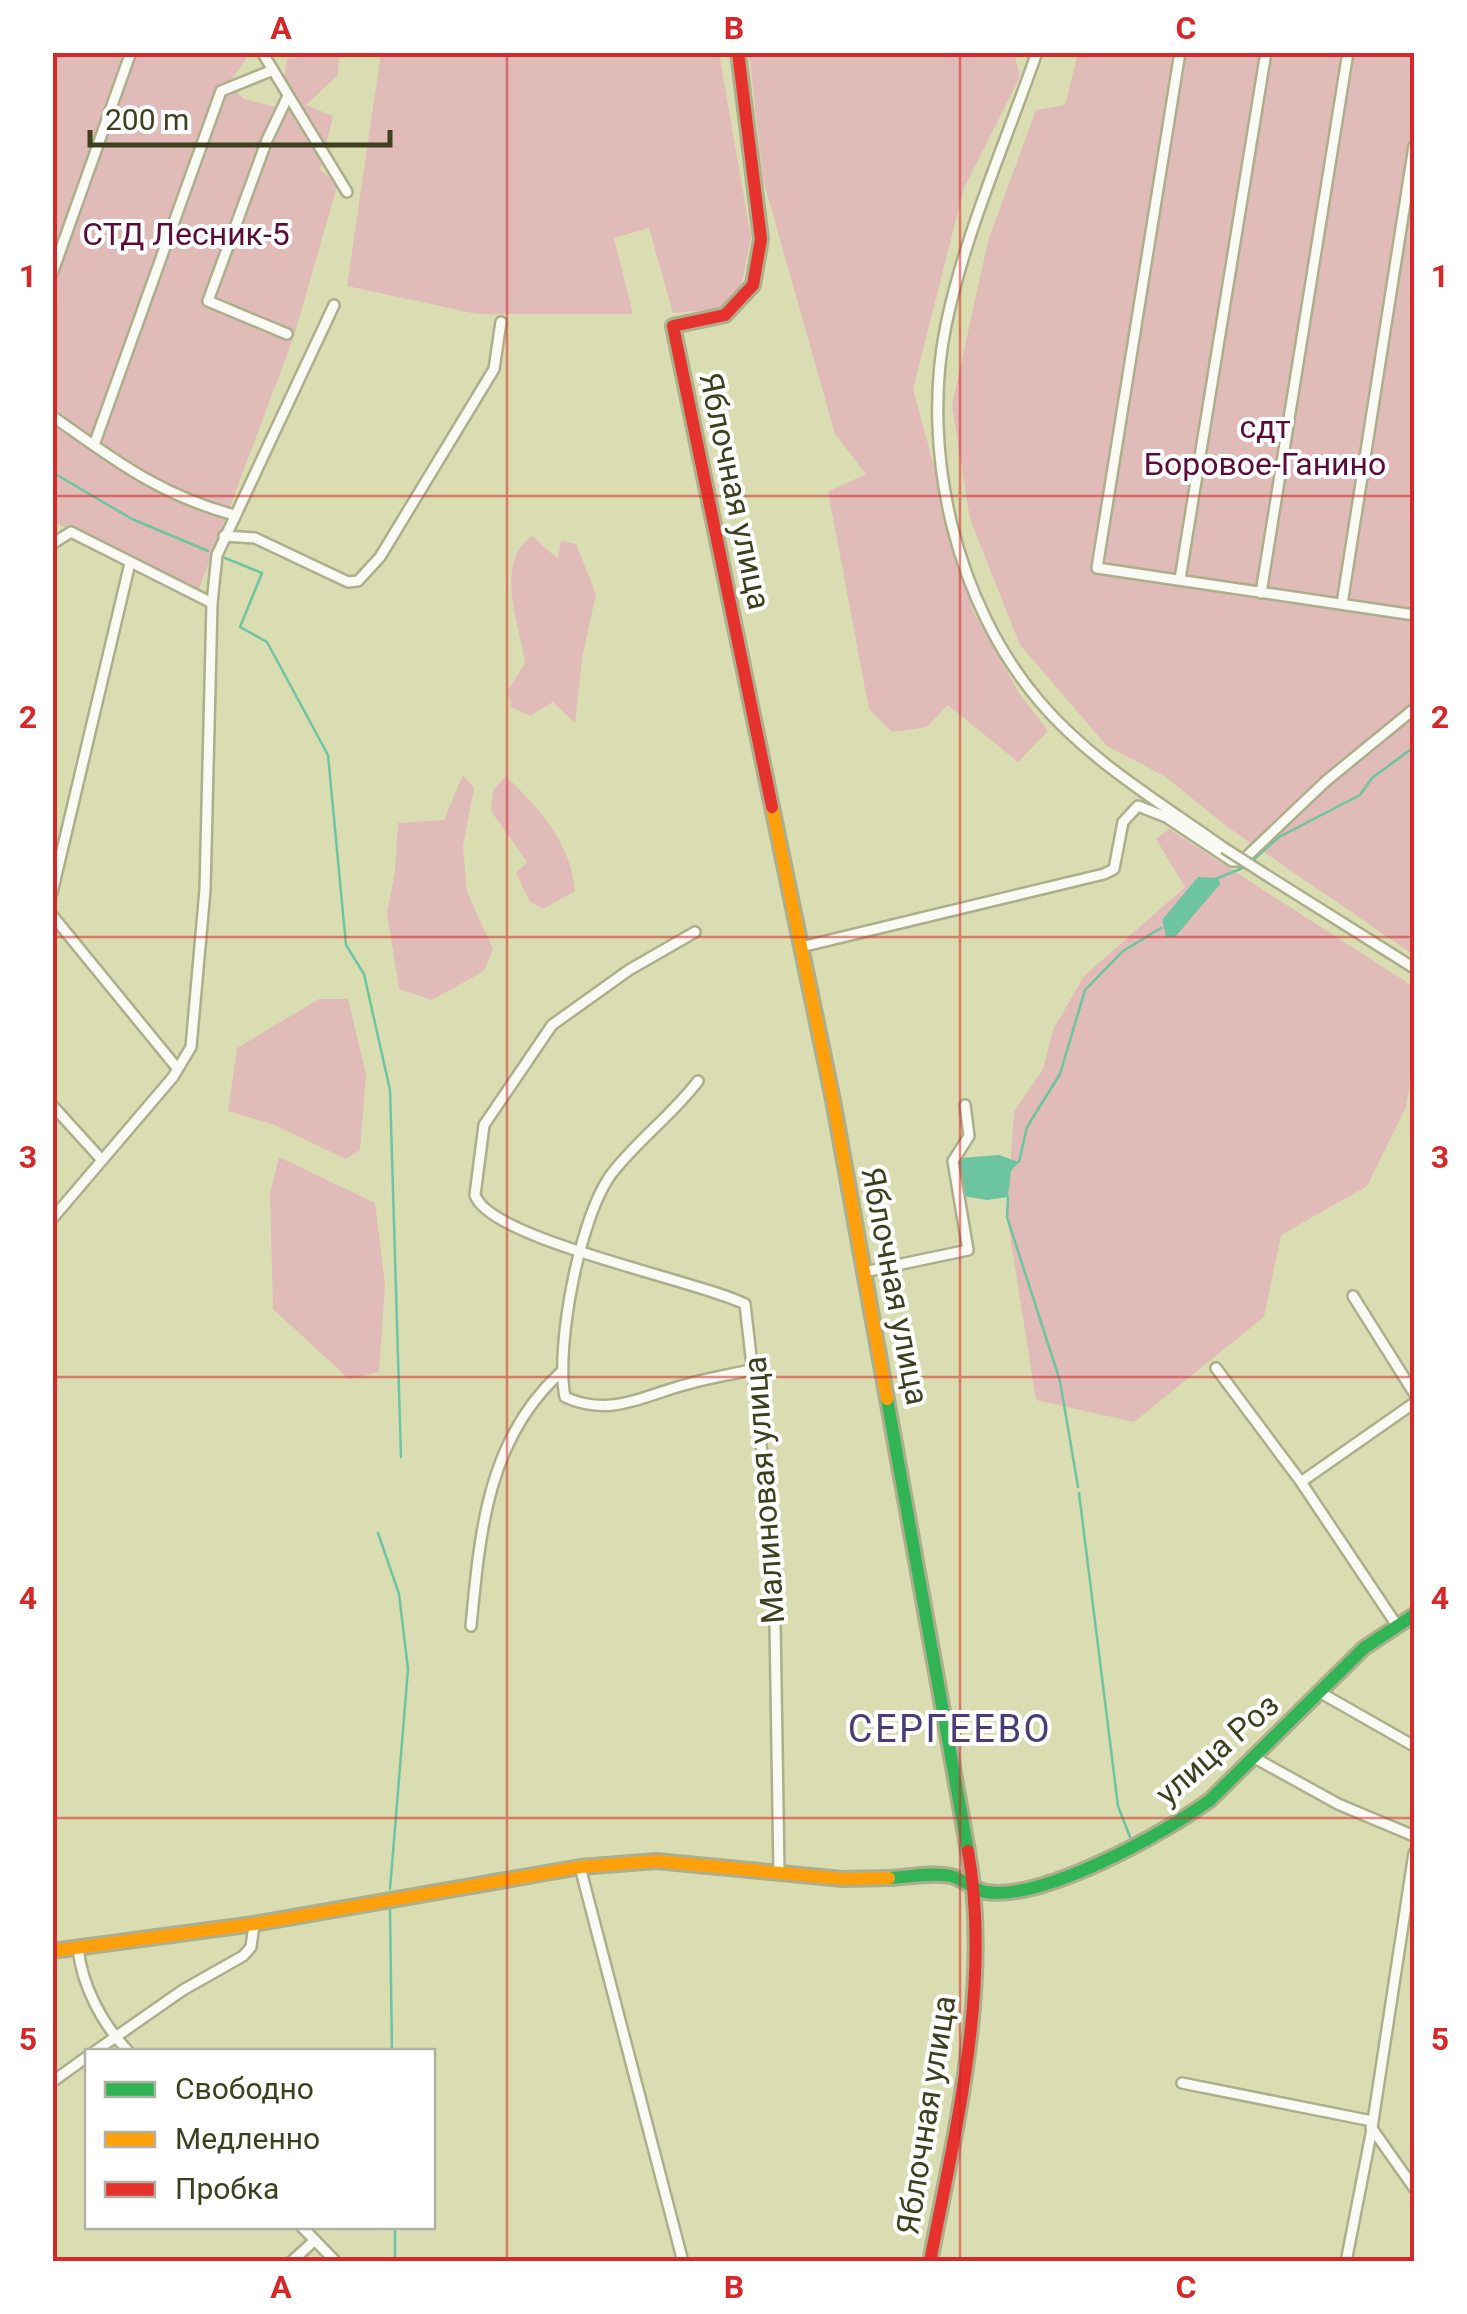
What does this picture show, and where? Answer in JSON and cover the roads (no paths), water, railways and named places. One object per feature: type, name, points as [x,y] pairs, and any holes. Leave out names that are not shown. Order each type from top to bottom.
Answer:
[{"type":"street","points":[[52,274],[131,52]]},
{"type":"street","points":[[262,52],[347,192]]},
{"type":"street","name":"Яблочная улица","points":[[738,52],[761,238],[753,284],[726,315],[673,326],[864,1272],[974,1884],[976,1966],[968,2065],[930,2262]]},
{"type":"street","points":[[1037,52],[946,326],[939,432],[954,525],[988,624],[1040,702],[1114,770],[1224,848],[1414,968]]},
{"type":"street","points":[[1180,52],[1097,568],[1414,616]]},
{"type":"street","points":[[1180,579],[1266,52]]},
{"type":"street","points":[[1261,593],[1348,52]]},
{"type":"street","points":[[94,445],[220,91],[272,70]]},
{"type":"street","points":[[287,334],[208,301],[266,140],[288,96]]},
{"type":"street","points":[[1342,604],[1414,146]]},
{"type":"street","points":[[52,1218],[191,1048],[198,981],[217,555],[334,305]]},
{"type":"street","points":[[224,536],[255,538],[348,582],[358,581],[380,557],[494,369],[501,322]]},
{"type":"street","points":[[52,416],[182,500],[234,515]]},
{"type":"street","points":[[52,544],[71,532],[212,603]]},
{"type":"street","points":[[52,892],[130,563]]},
{"type":"street","points":[[801,947],[1104,874],[1114,869],[1123,822],[1138,806],[1166,817],[1232,861],[1242,860],[1326,781],[1414,709]]},
{"type":"street","points":[[52,915],[177,1068]]},
{"type":"street","points":[[580,1249],[496,1218],[478,1205],[475,1195],[484,1126],[552,1025],[628,970],[695,932]]},
{"type":"street","points":[[698,1080],[676,1110],[612,1173],[580,1249],[560,1373],[566,1397],[584,1406],[624,1407],[684,1384],[750,1370]]},
{"type":"street","points":[[52,1105],[101,1159]]},
{"type":"street","points":[[864,1272],[968,1250],[953,1161],[969,1136],[965,1105]]},
{"type":"street","name":"Малиновая улица","points":[[580,1249],[746,1304],[753,1341],[750,1370],[774,1559],[779,1872]]},
{"type":"street","points":[[1353,1296],[1414,1393]]},
{"type":"street","points":[[1216,1368],[1301,1482],[1398,1626]]},
{"type":"street","points":[[471,1626],[482,1515],[491,1479],[536,1395],[560,1373]]},
{"type":"street","points":[[1301,1482],[1414,1402]]},
{"type":"street","name":"улица Роз","points":[[52,1951],[254,1924],[580,1867],[656,1861],[843,1879],[950,1876],[986,1892],[998,1893],[1098,1864],[1181,1822],[1364,1648],[1414,1615]]},
{"type":"street","points":[[1322,1692],[1414,1746]]},
{"type":"street","points":[[1252,1757],[1338,1804],[1414,1836]]},
{"type":"street","points":[[1346,2262],[1372,2124],[1414,1853]]},
{"type":"street","points":[[580,1867],[684,2262]]},
{"type":"street","points":[[98,2049],[243,1956],[251,1947],[254,1924]]},
{"type":"street","points":[[78,1948],[81,1977],[114,2036],[126,2049]]},
{"type":"street","points":[[52,2082],[85,2058]]},
{"type":"street","points":[[1182,2084],[1372,2124],[1414,2188]]},
{"type":"street","points":[[304,2229],[336,2262]]},
{"type":"street","points":[[291,2262],[314,2240]]},
{"type":"waterway","points":[[52,472],[132,519],[208,551]]},
{"type":"waterway","points":[[225,558],[262,573],[240,627],[267,642],[328,755],[346,945],[364,974],[390,1090],[401,1457]]},
{"type":"waterway","points":[[1251,862],[1279,837],[1360,795],[1372,778],[1414,747]]},
{"type":"waterway","points":[[1218,878],[1245,867]]},
{"type":"waterway","points":[[1019,1162],[1027,1127],[1060,1074],[1085,990],[1123,951],[1161,928]]},
{"type":"waterway","points":[[1008,1197],[1007,1217],[1060,1381],[1078,1487]]},
{"type":"waterway","points":[[1079,1493],[1118,1806],[1130,1837]]},
{"type":"waterway","points":[[378,1533],[399,1594],[408,1669],[390,1889]]},
{"type":"waterway","points":[[390,1910],[392,2049]]},
{"type":"waterway","points":[[395,2229],[395,2262]]},
{"type":"district","name":"СЕРГЕЕВО","points":[[950,1729]]},
{"type":"park label","name":"СТД Лесник-5","points":[[186,234]]},
{"type":"park label","name":"сдт Боровое-Ганино","points":[[1265,446]]}]
